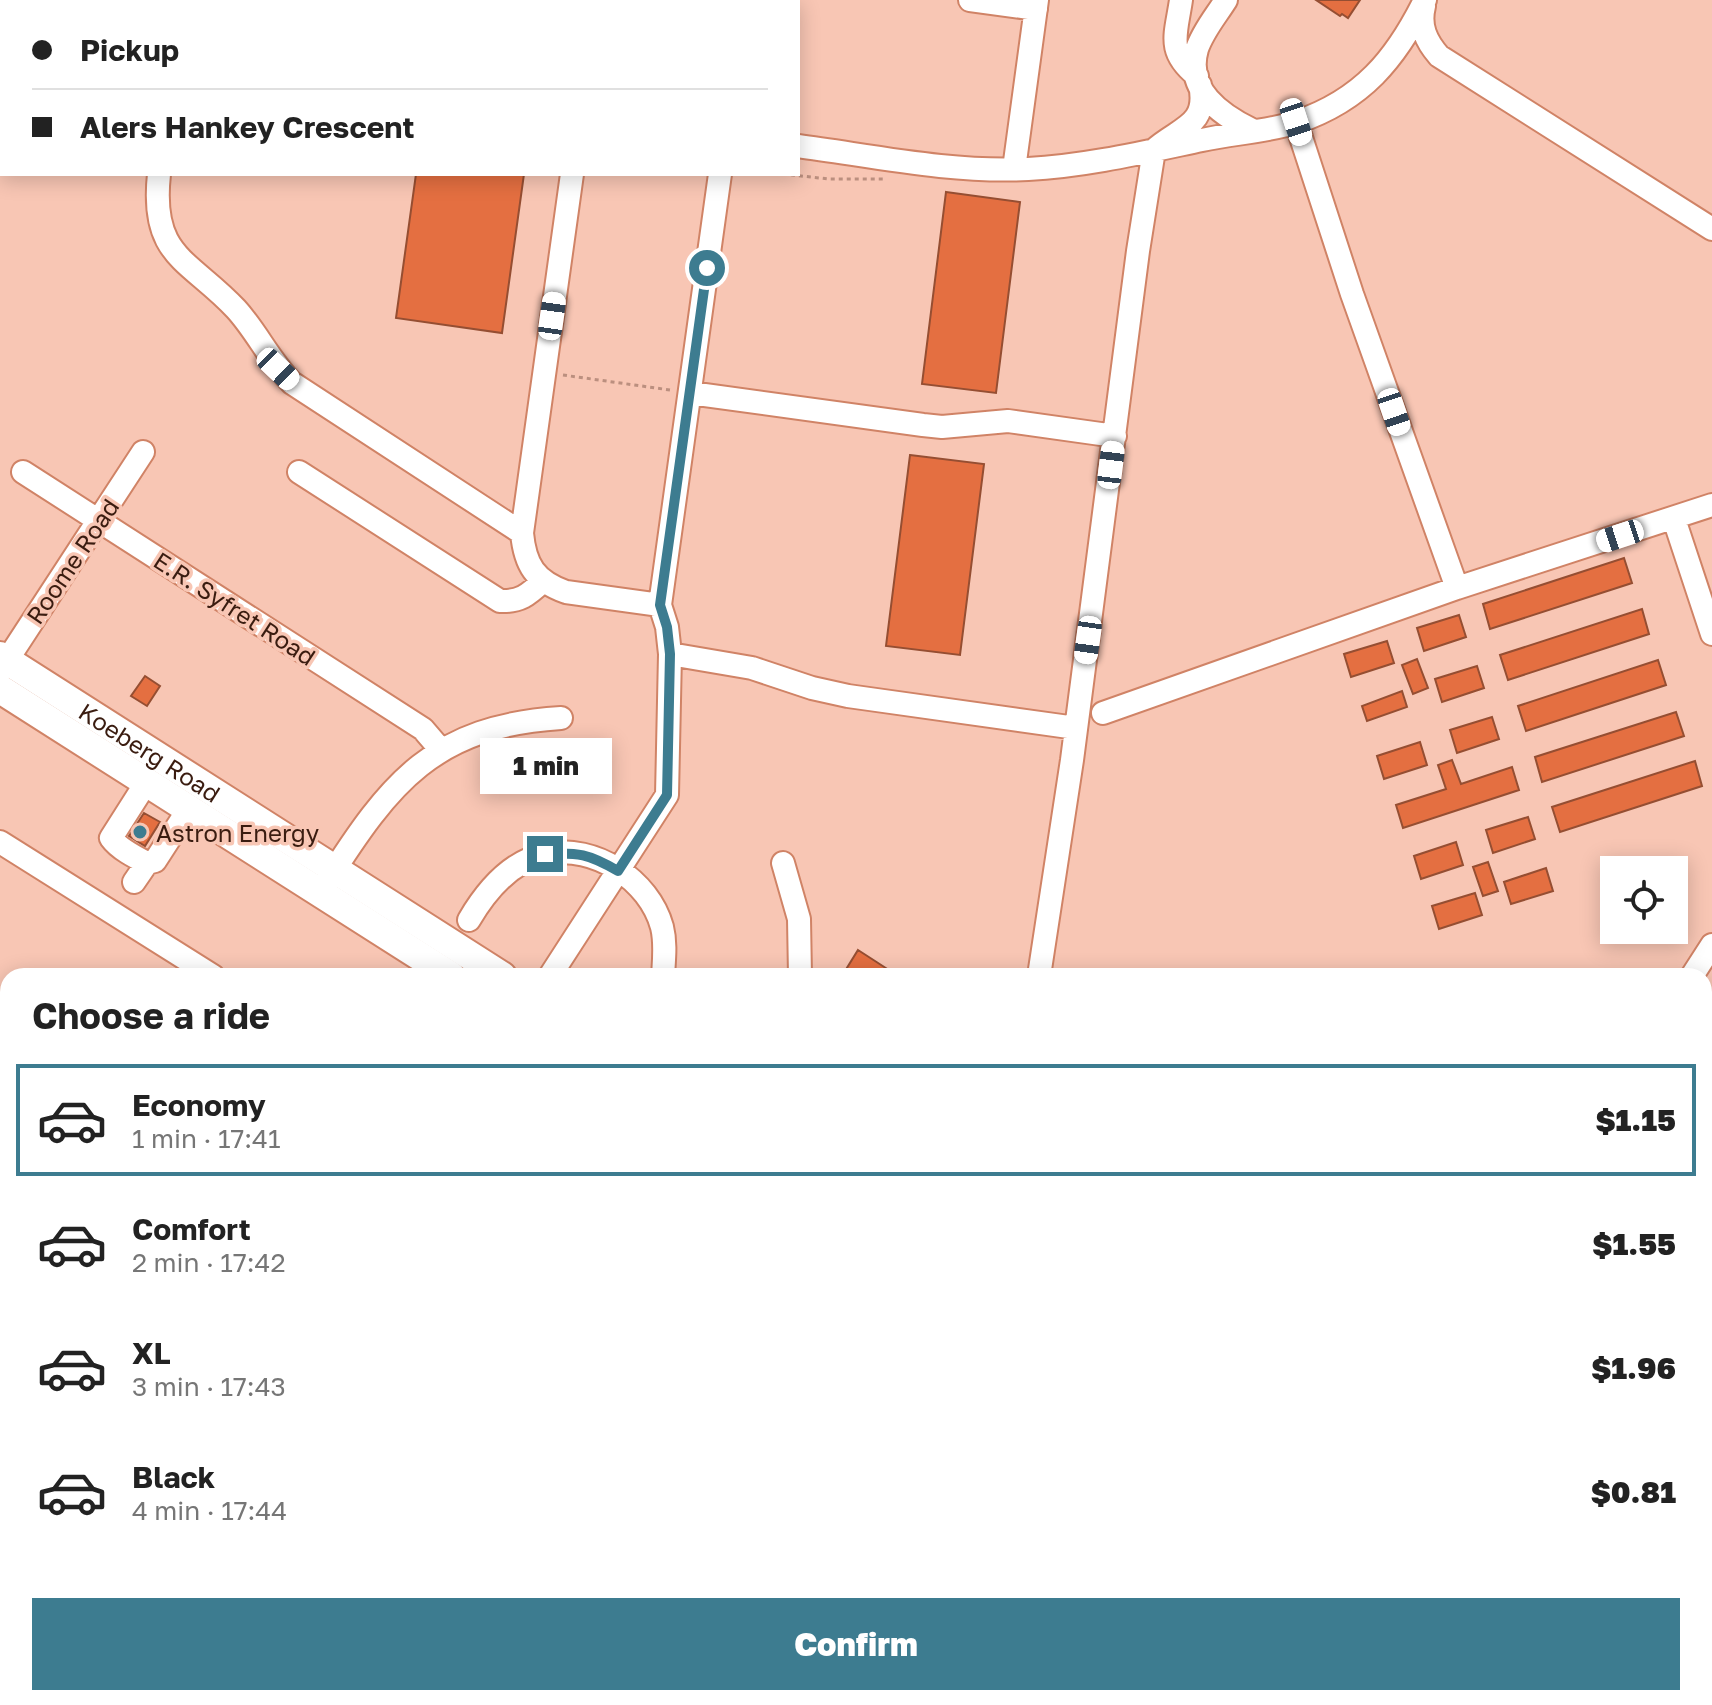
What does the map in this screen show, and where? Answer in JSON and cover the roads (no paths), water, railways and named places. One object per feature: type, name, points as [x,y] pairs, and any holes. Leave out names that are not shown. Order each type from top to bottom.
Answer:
[{"type":"main road","name":"Koeberg Road","points":[[2,662],[489,968]]},
{"type":"main road","name":"Koeberg Road","points":[[0,689],[432,968]]},
{"type":"street","points":[[970,0],[1036,4],[1014,169]]},
{"type":"street","points":[[1181,0],[1176,50],[1181,62],[1198,80],[1208,101],[1220,112],[1252,130]]},
{"type":"street","points":[[1040,968],[1154,150],[1195,119],[1202,100],[1198,80],[1198,48],[1226,0]]},
{"type":"street","points":[[1425,0],[1423,30],[1439,56],[1712,229]]},
{"type":"street","points":[[1382,67],[1406,38],[1425,0]]},
{"type":"street","points":[[800,146],[947,165],[1014,169],[1068,166],[1296,122],[1327,110],[1347,97],[1394,58],[1408,54],[1439,56]]},
{"type":"street","points":[[1296,122],[1352,294],[1457,588]]},
{"type":"street","points":[[159,176],[157,207],[162,229],[172,250],[187,268],[234,307],[267,349],[278,369],[292,383],[522,533]]},
{"type":"street","points":[[572,176],[522,533],[524,551],[542,582],[566,592],[660,605]]},
{"type":"street","points":[[555,968],[667,795],[670,654],[667,627],[660,605],[720,176]]},
{"type":"street","points":[[690,393],[942,427],[1008,421],[1115,436]]},
{"type":"street","name":"Roome Road","points":[[2,662],[143,452]]},
{"type":"street","name":"E.R. Syfret Road","points":[[23,472],[423,729],[441,750]]},
{"type":"street","points":[[299,472],[500,601],[516,602],[542,582]]},
{"type":"street","points":[[1103,713],[1457,588],[1712,505]]},
{"type":"street","points":[[1674,519],[1712,634]]},
{"type":"street","points":[[670,654],[752,668],[848,696],[1076,728]]},
{"type":"street","points":[[319,894],[366,821],[401,782],[441,750],[490,728],[561,718]]},
{"type":"street","points":[[146,783],[111,838],[147,863]]},
{"type":"street","points":[[134,882],[147,863],[155,861],[188,810]]},
{"type":"street","points":[[0,842],[200,968]]},
{"type":"street","points":[[469,920],[483,896],[500,877],[545,854],[569,852],[594,856],[636,883],[652,903],[662,927],[664,968]]},
{"type":"street","points":[[783,863],[799,919],[800,968]]},
{"type":"place","name":"Astron Energy","points":[[140,832]]}]
